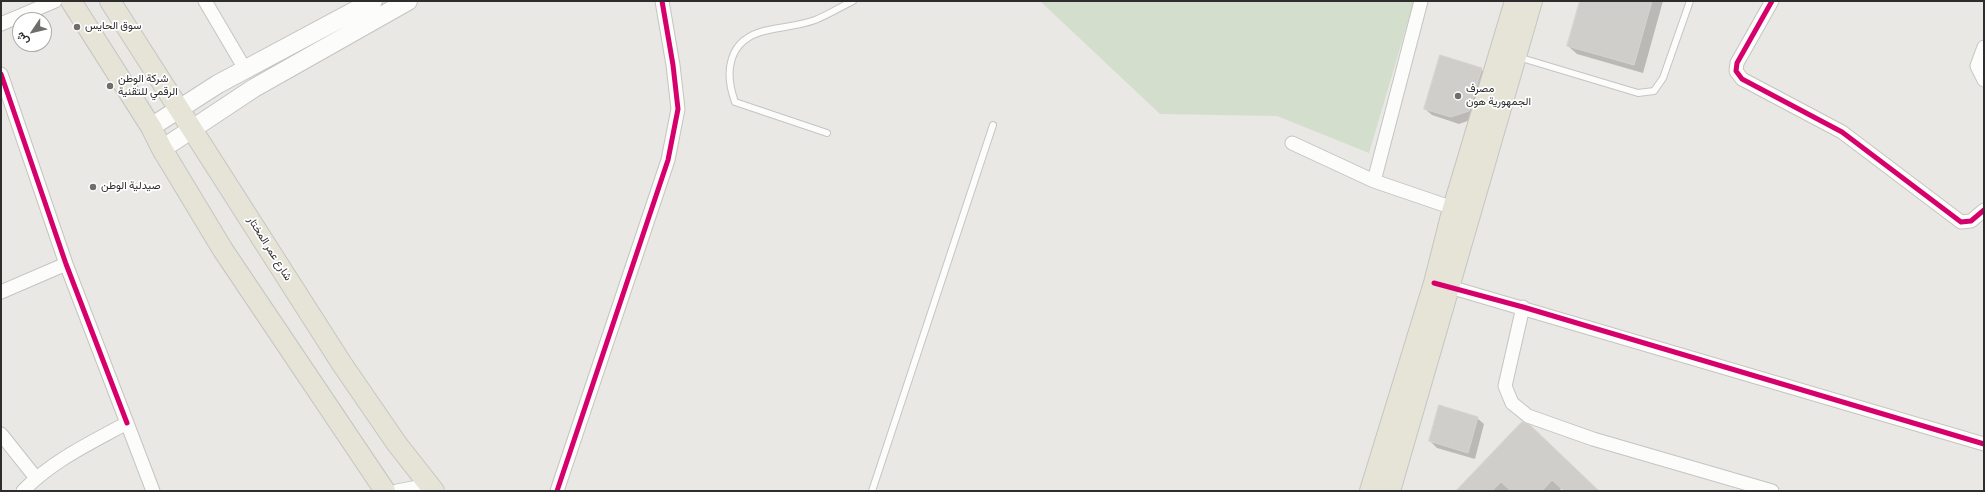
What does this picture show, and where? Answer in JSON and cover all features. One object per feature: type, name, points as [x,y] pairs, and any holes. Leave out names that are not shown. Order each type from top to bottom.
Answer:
[{"type":"main road","points":[[71,1],[151,127],[162,149],[223,250],[385,491]]},
{"type":"main road","name":"شارع عمر المختار","points":[[110,1],[194,129],[342,364],[397,444],[431,488]]},
{"type":"main road","points":[[1390,491],[1442,285],[1499,84],[1515,1]]},
{"type":"main road","points":[[1370,491],[1442,285],[1453,208],[1499,84],[1516,57],[1532,1]]},
{"type":"street","points":[[1,24],[55,1]]},
{"type":"street","points":[[205,1],[246,69]]},
{"type":"street","points":[[151,127],[246,69],[365,8],[408,1]]},
{"type":"street","points":[[557,491],[668,160],[678,109],[673,65],[662,1]]},
{"type":"street","points":[[1374,181],[1421,1]]},
{"type":"street","points":[[1772,1],[1737,63],[1736,71],[1742,79],[1842,132],[1961,222],[1971,221],[1984,210]]},
{"type":"street","points":[[162,149],[254,88],[365,8]]},
{"type":"street","points":[[1984,47],[1977,66],[1984,80]]},
{"type":"street","points":[[1,74],[66,264],[126,424],[153,491]]},
{"type":"street","points":[[1292,143],[1374,181],[1453,208]]},
{"type":"street","points":[[2,291],[66,264]]},
{"type":"street","points":[[1442,285],[1523,307],[1984,444]]},
{"type":"street","points":[[1523,307],[1505,386],[1512,403],[1528,416],[1593,439],[1772,491]]},
{"type":"street","points":[[23,491],[36,478],[83,446],[126,424]]},
{"type":"street","points":[[1,434],[36,478]]},
{"type":"street","points":[[397,491],[431,488]]},
{"type":"lane","points":[[827,133],[735,102],[729,86],[730,58],[746,39],[762,32],[814,20],[853,1]]},
{"type":"lane","points":[[1516,57],[1638,93],[1654,91],[1663,78],[1690,1]]},
{"type":"lane","points":[[872,491],[993,125]]},
{"type":"green space","points":[[1040,1],[1414,1],[1369,153],[1277,116],[1160,114]]},
{"type":"building","points":[[1580,1],[1652,1],[1634,65],[1567,46]]},
{"type":"building","points":[[1440,55],[1482,68],[1469,111],[1451,117],[1424,109]]},
{"type":"building","points":[[1439,405],[1478,417],[1468,453],[1429,441]]},
{"type":"building","points":[[1522,422],[1530,425],[1599,491],[1564,491],[1552,480],[1542,491],[1511,491],[1501,482],[1492,491],[1456,491]]},
{"type":"cycle path","points":[[557,491],[668,160],[678,109],[673,65],[662,1]]},
{"type":"cycle path","points":[[1772,1],[1737,63],[1736,71],[1742,79],[1842,132],[1961,222],[1971,221],[1984,210]]},
{"type":"cycle path","points":[[1,74],[66,264],[127,423]]},
{"type":"cycle path","points":[[1434,283],[1523,307],[1984,444]]},
{"type":"place","name":"سوق الحايس","points":[[77,27]]},
{"type":"place","name":"شركة الوطن الرقمي للتقنية","points":[[110,86]]},
{"type":"place","name":"مصرف الجمهورية هون","points":[[1458,96]]},
{"type":"place","name":"صيدلية الوطن","points":[[93,187]]}]
